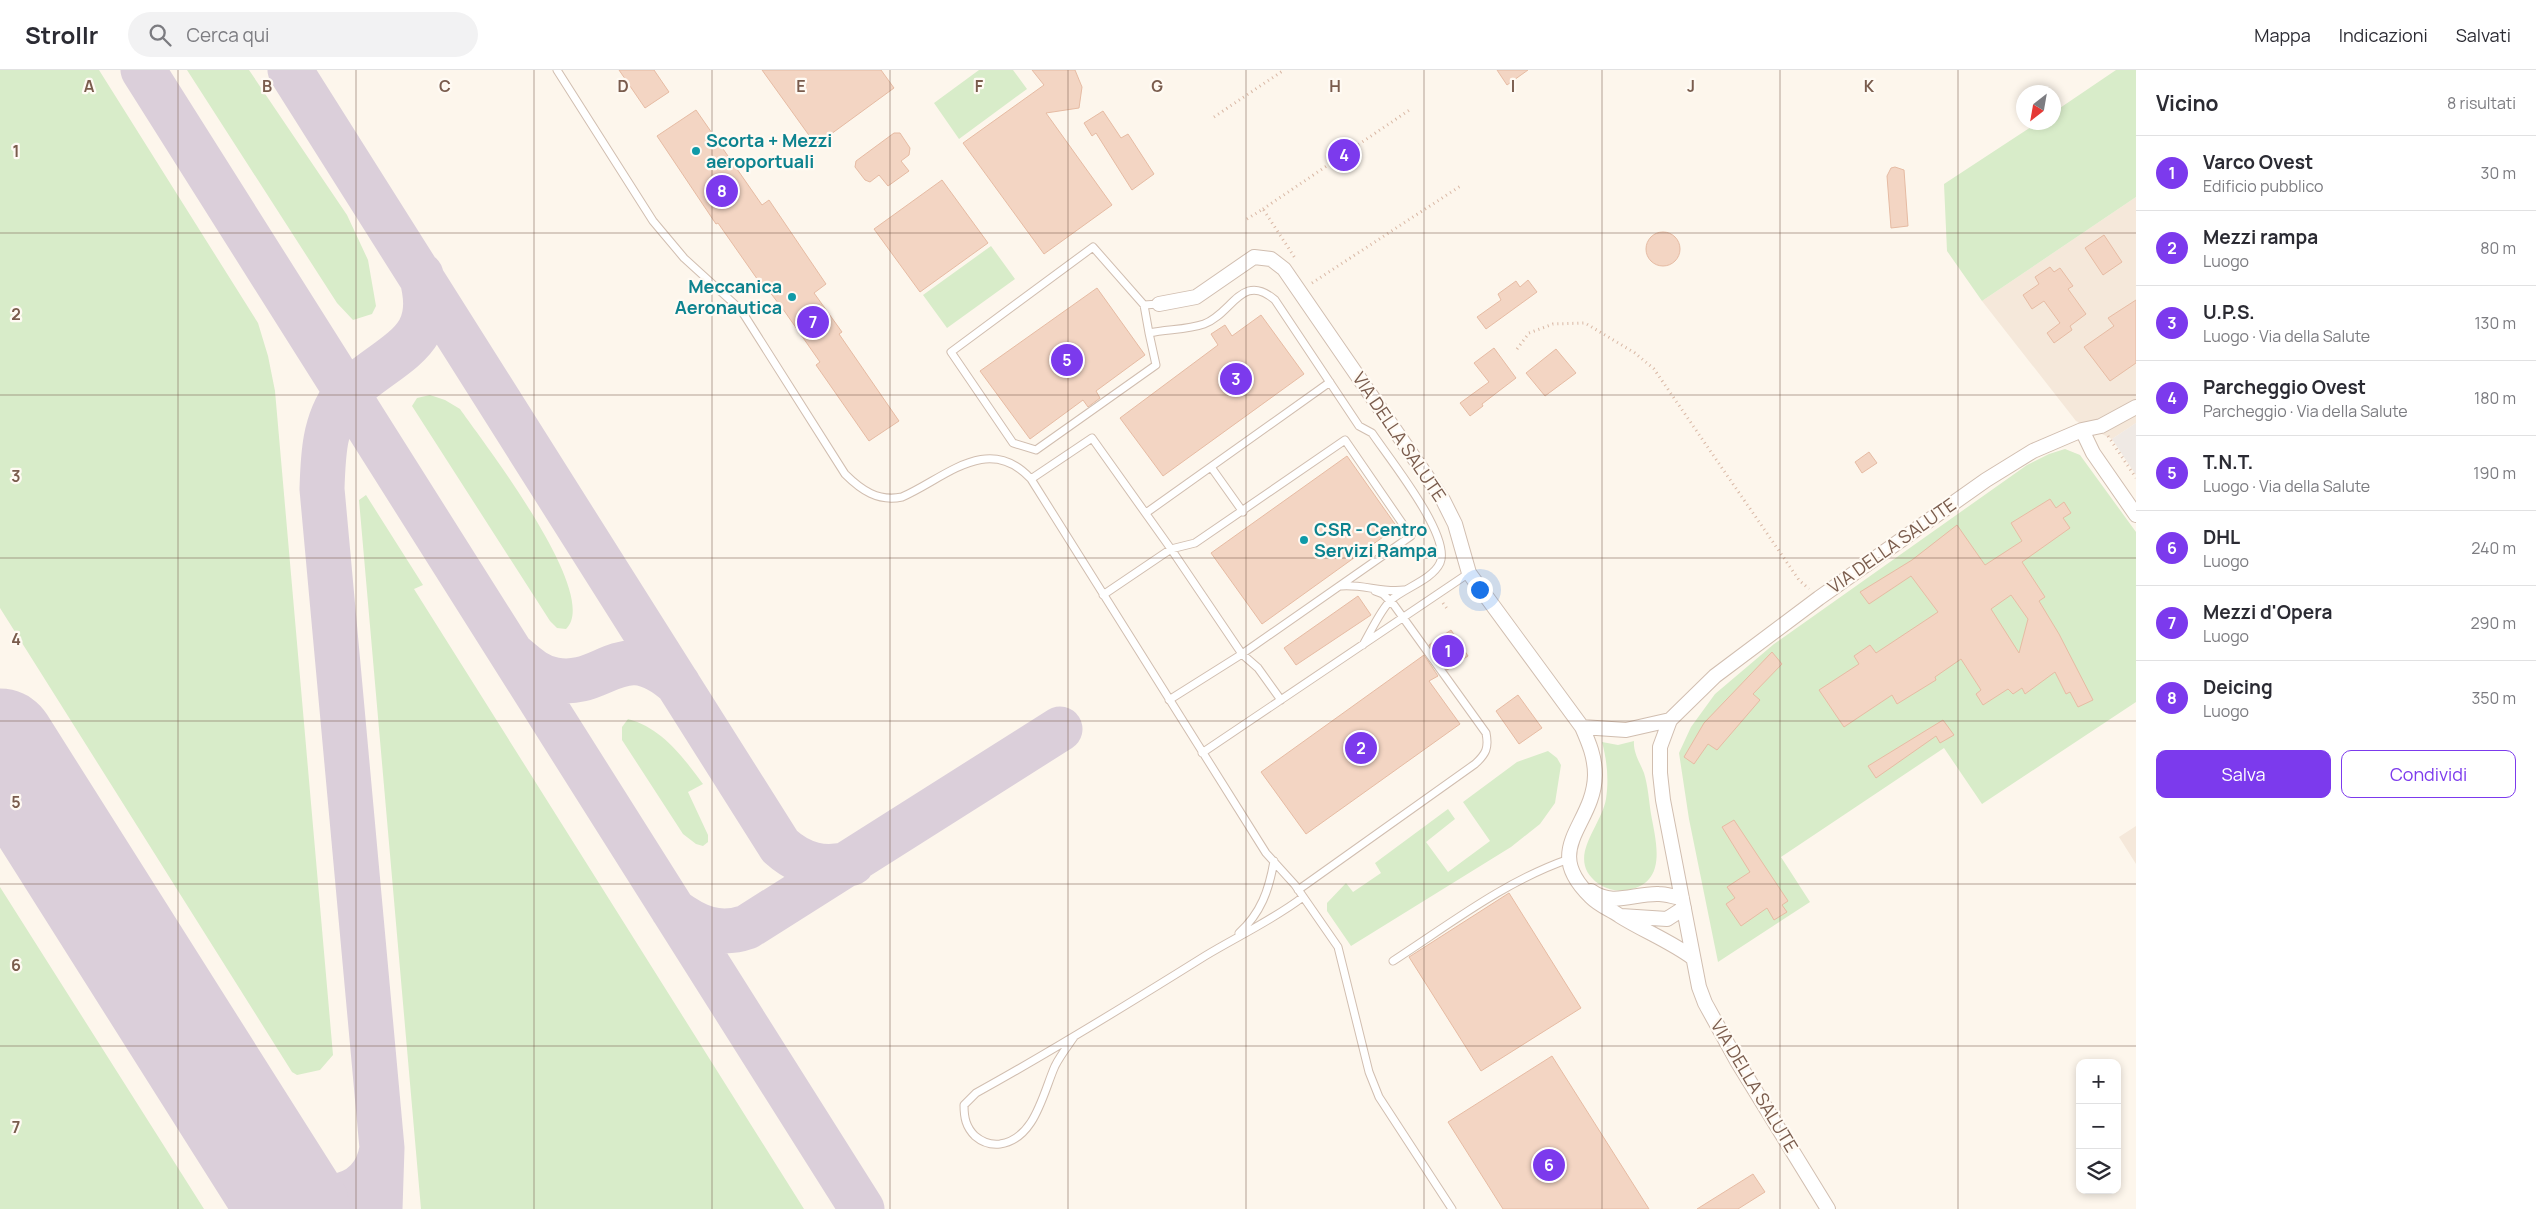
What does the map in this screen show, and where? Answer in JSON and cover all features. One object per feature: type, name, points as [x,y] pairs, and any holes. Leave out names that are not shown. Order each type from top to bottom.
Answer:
[{"type":"street","name":"VIA DELLA SALUTE","points":[[1160,304],[1196,297],[1254,257],[1271,259],[1284,269],[1443,500],[1455,524],[1469,573],[1582,727],[1592,749],[1595,776],[1590,801],[1568,849],[1569,859]]},
{"type":"street","name":"VIA DELLA SALUTE","points":[[1828,1209],[1716,1024],[1700,989],[1660,773],[1660,747],[1670,720],[1715,676],[1819,598],[1993,475],[2033,451],[2082,430],[2101,426],[2136,407]]},
{"type":"street","points":[[2082,430],[2093,453],[2136,515]]},
{"type":"street","points":[[1582,727],[1626,730],[1670,720]]},
{"type":"street","points":[[1569,859],[1580,883],[1602,906],[1634,926],[1670,942],[1693,958]]},
{"type":"street","points":[[1580,883],[1605,898],[1623,900],[1659,894],[1683,903],[1667,919],[1620,916]]},
{"type":"lane","points":[[557,70],[653,221],[684,258],[741,310],[845,474],[856,485],[872,495],[893,499],[902,497],[962,464],[978,460],[1006,462],[1022,470],[1031,480],[1202,753],[1274,861],[1298,890],[1338,947],[1369,1072],[1379,1097],[1452,1209]]},
{"type":"lane","points":[[1093,247],[1144,305],[1156,365],[1036,450],[1012,443],[951,352],[1093,247]]},
{"type":"lane","points":[[1149,333],[1205,324],[1246,292],[1257,288],[1265,291],[1275,300],[1359,426],[1372,433],[1432,520],[1440,549],[1440,562],[1432,572],[1390,600],[1363,645]]},
{"type":"lane","points":[[1144,305],[1160,304]]},
{"type":"lane","points":[[1146,513],[1330,382]]},
{"type":"lane","points":[[1031,480],[1092,438],[1146,513],[1242,654],[1258,668],[1281,700]]},
{"type":"lane","points":[[1103,595],[1171,549],[1195,543],[1346,440],[1411,536],[1242,654],[1169,700]]},
{"type":"lane","points":[[1211,467],[1243,512]]},
{"type":"lane","points":[[1202,753],[1469,573]]},
{"type":"lane","points":[[1340,586],[1354,585],[1376,591],[1406,590]]},
{"type":"lane","points":[[1298,890],[1475,764],[1484,755],[1489,745],[1486,733],[1404,618],[1390,600],[1376,591]]},
{"type":"lane","points":[[1393,961],[1516,882],[1538,870],[1569,859]]},
{"type":"lane","points":[[1227,943],[1255,917],[1266,897],[1274,861]]},
{"type":"lane","points":[[1074,1037],[1056,1066],[1045,1096],[1031,1122],[1020,1134],[1008,1142],[997,1144],[985,1143],[976,1137],[964,1117],[964,1105],[976,1093],[1074,1037],[1227,943],[1284,912],[1303,897]]},
{"type":"path","points":[[1214,117],[1284,70]]},
{"type":"path","points":[[1247,219],[1411,109]]},
{"type":"path","points":[[1306,275],[1312,284],[1462,186]]},
{"type":"path","points":[[1263,209],[1295,259]]},
{"type":"path","points":[[1517,349],[1529,333],[1553,324],[1585,323],[1635,353],[1654,369],[1799,580],[1819,598]]},
{"type":"path","points":[[2101,426],[2136,478]]},
{"type":"shaded area","points":[[2136,197],[2136,423],[2112,439],[2076,421],[1982,301]]},
{"type":"shaded area","points":[[2136,423],[2136,475],[2112,439]]},
{"type":"shaded area","points":[[2136,826],[2136,864],[2119,837]]},
{"type":"green space","points":[[0,70],[99,70],[258,323],[268,356],[275,391],[333,1055],[320,1070],[297,1075],[292,1072],[0,608]]},
{"type":"green space","points":[[187,70],[249,70],[347,215],[368,260],[376,306],[372,314],[353,320],[337,303]]},
{"type":"green space","points":[[979,70],[1013,70],[1027,89],[959,139],[934,103]]},
{"type":"green space","points":[[2116,70],[2136,70],[2136,197],[1982,301],[1947,251],[1944,184],[2026,130],[2061,130],[2061,107]]},
{"type":"green space","points":[[991,246],[1015,279],[947,328],[923,295]]},
{"type":"green space","points":[[430,395],[445,400],[460,409],[513,484],[535,519],[554,553],[568,585],[573,611],[566,629],[557,628],[550,621],[412,406],[417,398]]},
{"type":"green space","points":[[2065,449],[2080,455],[2136,532],[2136,702],[1982,804],[1944,748],[1781,857],[1810,902],[1718,962],[1689,819],[1679,753],[1691,727],[1715,694],[1774,644],[2027,465],[2049,454]]},
{"type":"green space","points":[[366,495],[423,585],[414,589],[804,1209],[421,1209],[359,500]]},
{"type":"green space","points":[[628,719],[640,723],[661,736],[688,764],[703,784],[688,792],[708,835],[708,842],[703,846],[696,844],[683,834],[622,740],[622,727]]},
{"type":"green space","points":[[1634,741],[1636,753],[1647,783],[1655,837],[1656,860],[1654,870],[1649,879],[1641,886],[1617,891],[1602,886],[1589,874],[1585,864],[1585,854],[1606,799],[1607,770],[1602,742],[1618,745]]},
{"type":"green space","points":[[1548,751],[1557,758],[1561,765],[1555,803],[1540,824],[1511,847],[1351,946],[1327,911],[1327,903],[1346,883],[1353,892],[1381,873],[1375,863],[1448,809],[1455,819],[1426,842],[1448,872],[1490,841],[1463,802],[1517,762]]},
{"type":"green space","points":[[0,887],[204,1209],[0,1209]]},
{"type":"building","points":[[619,70],[654,70],[669,92],[645,108]]},
{"type":"building","points":[[762,70],[881,70],[894,88],[816,145]]},
{"type":"building","points":[[1032,70],[1075,70],[1082,87],[1079,108],[1046,113],[1112,205],[1044,254],[963,143],[1044,85]]},
{"type":"building","points":[[1497,70],[1528,70],[1507,85]]},
{"type":"building","points":[[696,110],[762,205],[769,200],[826,284],[814,293],[842,332],[839,334],[899,421],[869,441],[816,365],[820,362],[769,291],[767,293],[718,223],[716,224],[657,136]]},
{"type":"building","points":[[1103,111],[1121,138],[1128,134],[1154,174],[1132,190],[1096,133],[1092,136],[1084,123]]},
{"type":"building","points":[[894,133],[900,133],[910,148],[909,155],[901,161],[909,171],[888,186],[879,175],[870,182],[865,180],[855,167],[856,161]]},
{"type":"building","points":[[1895,167],[1904,170],[1908,226],[1891,228],[1887,176],[1891,168]]},
{"type":"building","points":[[942,180],[988,243],[920,292],[874,229]]},
{"type":"building","points":[[1663,232],[1675,237],[1680,249],[1675,261],[1663,266],[1651,261],[1646,249],[1651,237]]},
{"type":"building","points":[[2104,235],[2122,262],[2103,275],[2085,248]]},
{"type":"building","points":[[2050,267],[2054,272],[2060,268],[2073,286],[2068,289],[2086,314],[2070,326],[2072,330],[2054,343],[2047,333],[2060,323],[2044,301],[2032,309],[2023,295],[2039,284],[2035,277]]},
{"type":"building","points":[[1528,280],[1537,292],[1486,329],[1477,317],[1501,300],[1498,294],[1516,281],[1520,287]]},
{"type":"building","points":[[1097,288],[1145,355],[1096,391],[1100,398],[1088,407],[1083,400],[1030,439],[980,371]]},
{"type":"building","points":[[2136,300],[2136,363],[2110,381],[2084,347],[2114,326],[2108,318]]},
{"type":"building","points":[[1261,315],[1304,374],[1163,476],[1120,418],[1218,345],[1211,334],[1225,325],[1232,336]]},
{"type":"building","points":[[1494,348],[1516,378],[1482,404],[1483,406],[1470,416],[1460,403],[1489,382],[1474,363]]},
{"type":"building","points":[[1556,349],[1576,373],[1545,396],[1526,373]]},
{"type":"building","points":[[1869,452],[1877,463],[1862,473],[1855,462]]},
{"type":"building","name":"CSR - Centro Servizi Rampa","points":[[1347,456],[1397,527],[1262,624],[1211,553]]},
{"type":"building","points":[[2050,499],[2056,508],[2064,502],[2071,513],[2063,518],[2070,528],[2022,562],[2045,597],[2039,601],[2059,634],[2093,700],[2078,707],[2070,692],[2066,694],[2055,672],[2025,694],[2022,688],[2013,694],[2008,689],[1983,705],[1976,694],[1981,690],[1961,659],[1935,677],[1936,680],[1897,704],[1892,695],[1844,727],[1819,690],[1859,664],[1854,656],[1870,645],[1876,653],[1938,612],[1911,576],[1869,604],[1860,592],[1912,560],[1957,525],[1985,565],[2022,541],[2011,523]],"holes":[[[2011,595],[2028,619],[2019,653],[1991,609]]]},
{"type":"building","points":[[1358,596],[1371,615],[1296,665],[1284,648]]},
{"type":"building","points":[[1451,630],[1468,656],[1447,670],[1429,645]]},
{"type":"building","points":[[1772,652],[1782,664],[1753,694],[1760,700],[1717,750],[1708,744],[1694,764],[1684,757],[1704,723]]},
{"type":"building","points":[[1424,655],[1438,676],[1429,681],[1460,724],[1306,834],[1261,772]]},
{"type":"building","points":[[1518,695],[1542,728],[1519,744],[1496,711]]},
{"type":"building","points":[[1943,720],[1954,735],[1940,743],[1936,736],[1876,778],[1868,766]]},
{"type":"building","points":[[1734,820],[1788,901],[1782,905],[1787,912],[1774,920],[1767,908],[1741,926],[1726,904],[1735,898],[1727,887],[1750,872],[1722,827]]},
{"type":"building","points":[[1509,893],[1581,1008],[1481,1071],[1409,957]]},
{"type":"building","points":[[1552,1056],[1649,1209],[1503,1209],[1448,1122]]},
{"type":"building","points":[[1753,1174],[1765,1192],[1738,1209],[1697,1209]]},
{"type":"taxiway","points":[[143,70],[862,1209]]},
{"type":"taxiway","points":[[290,70],[780,846],[796,858],[813,865],[832,866],[852,863]]},
{"type":"taxiway","points":[[380,1209],[382,1148],[322,477],[324,452],[329,428],[338,405],[345,394],[406,347],[422,325],[425,311],[425,295],[421,275]]},
{"type":"taxiway","points":[[512,654],[537,673],[555,680],[572,681],[627,663],[642,664],[658,670],[678,684]]},
{"type":"taxiway","points":[[673,910],[690,921],[708,929],[726,931],[747,927],[1060,729]]},
{"type":"taxiway","points":[[269,1169],[282,1182],[298,1191],[316,1196],[333,1196],[350,1192],[365,1183],[376,1168],[382,1148]]},
{"type":"runway","points":[[0,744],[294,1209]]},
{"type":"place","name":"Scorta + Mezzi aeroportuali","points":[[696,151]]},
{"type":"place","name":"Parcheggio Ovest","points":[[1344,155]]},
{"type":"place","name":"Deicing","points":[[722,191]]},
{"type":"place","name":"Meccanica Aeronautica","points":[[792,297]]},
{"type":"place","name":"Mezzi d'Opera","points":[[813,322]]},
{"type":"place","name":"T.N.T.","points":[[1067,360]]},
{"type":"place","name":"U.P.S.","points":[[1236,379]]},
{"type":"place","name":"CSR - Centro Servizi Rampa","points":[[1304,540]]},
{"type":"place","name":"Varco Ovest","points":[[1448,651]]},
{"type":"place","name":"Mezzi rampa","points":[[1361,748]]},
{"type":"place","name":"DHL","points":[[1549,1165]]}]
